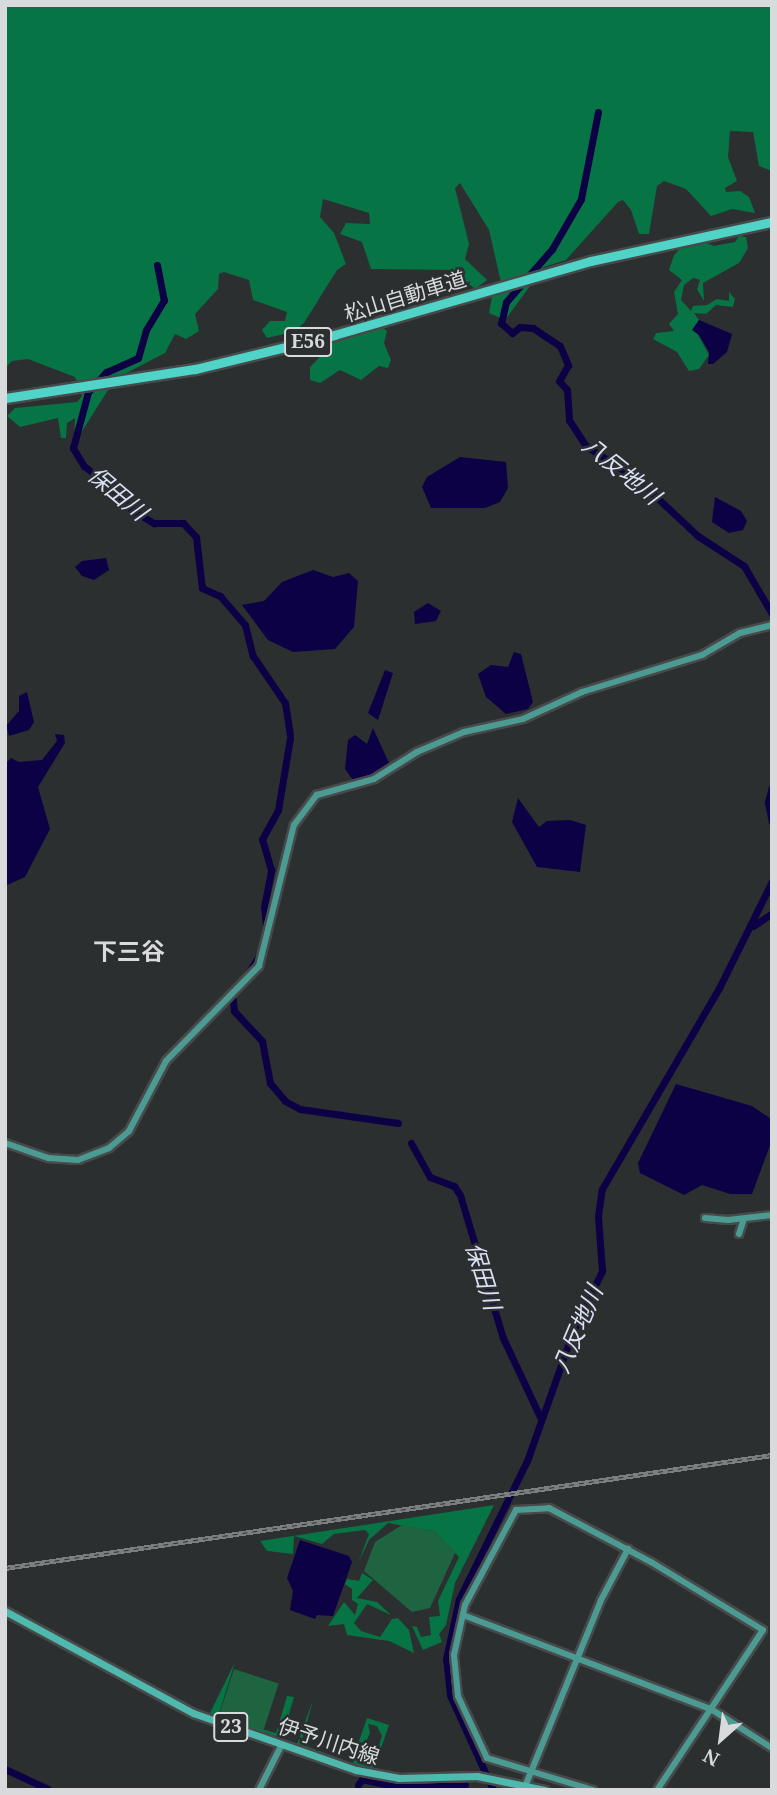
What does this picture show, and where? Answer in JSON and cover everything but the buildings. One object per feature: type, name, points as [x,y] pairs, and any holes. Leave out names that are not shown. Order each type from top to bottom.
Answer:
[{"type":"highway","name":"松山自動車道","points":[[5,398],[147,378],[289,347],[554,271],[772,222]]},
{"type":"main road","name":"伊予川内線","points":[[5,1611],[186,1710],[282,1744],[382,1776],[477,1776],[498,1778],[545,1790]]},
{"type":"street","points":[[5,1143],[48,1158],[78,1160],[104,1151],[129,1131],[161,1067],[259,966],[294,825],[317,795],[374,779],[456,735],[523,719],[582,692],[702,655],[735,636],[772,625]]},
{"type":"street","points":[[705,1218],[744,1219],[772,1215]]},
{"type":"street","points":[[739,1234],[744,1219]]},
{"type":"street","points":[[593,1790],[487,1758],[477,1741],[454,1678],[463,1615],[516,1510],[546,1507],[628,1549],[763,1630],[657,1790]]},
{"type":"street","points":[[525,1787],[577,1660],[628,1549]]},
{"type":"street","points":[[463,1615],[711,1709],[772,1748]]},
{"type":"street","points":[[259,1790],[282,1744]]},
{"type":"green space","points":[[5,5],[772,5],[772,171],[759,166],[753,132],[730,131],[728,157],[737,181],[725,188],[726,192],[740,191],[749,197],[755,213],[732,209],[711,216],[686,189],[664,181],[657,186],[649,234],[639,234],[631,210],[623,200],[618,202],[566,260],[544,267],[505,320],[489,313],[492,297],[503,291],[489,230],[460,183],[455,188],[469,244],[465,259],[487,280],[475,289],[452,270],[371,269],[362,242],[340,234],[346,223],[370,224],[369,213],[323,199],[320,217],[334,233],[346,264],[337,270],[304,323],[293,332],[267,338],[262,330],[270,321],[285,321],[287,312],[253,300],[249,280],[224,272],[219,274],[218,289],[195,314],[199,331],[186,339],[175,334],[165,353],[115,379],[74,444],[75,418],[67,423],[66,438],[61,438],[58,418],[20,427],[7,416],[15,408],[77,402],[82,396],[75,377],[28,359],[12,361],[5,368]]},
{"type":"green space","points":[[739,236],[746,237],[748,248],[739,263],[703,283],[704,301],[697,289],[700,280],[693,278],[684,285],[681,300],[691,311],[693,306],[707,305],[717,299],[729,301],[729,292],[735,299],[733,307],[716,305],[706,314],[694,313],[699,320],[696,331],[709,355],[699,369],[689,371],[677,352],[653,339],[656,333],[674,331],[669,324],[678,314],[674,292],[682,280],[669,270],[674,255],[684,244],[702,241],[714,246],[735,242]]},
{"type":"green space","points":[[382,327],[387,331],[384,343],[391,360],[388,368],[379,366],[361,380],[340,370],[320,383],[310,380],[310,367],[321,356],[308,356],[307,349]]},
{"type":"green space","points":[[494,1505],[455,1583],[446,1625],[439,1634],[442,1642],[423,1650],[412,1626],[417,1627],[421,1637],[431,1635],[429,1617],[440,1616],[438,1601],[459,1557],[434,1531],[388,1523],[369,1540],[358,1563],[369,1534],[365,1530],[334,1534],[322,1544],[294,1536],[293,1554],[267,1551],[260,1541]]},
{"type":"green space","points":[[402,1525],[434,1531],[455,1553],[430,1608],[412,1612],[364,1571],[375,1542]]},
{"type":"green space","points":[[362,1573],[373,1580],[357,1598],[377,1602],[391,1615],[367,1604],[354,1623],[361,1631],[380,1637],[392,1619],[398,1618],[409,1630],[414,1653],[389,1641],[347,1635],[344,1624],[328,1626],[344,1602],[355,1615],[358,1604],[352,1600],[352,1589],[345,1584],[347,1579],[359,1581]]},
{"type":"green space","points":[[235,1662],[218,1717],[276,1733],[287,1696],[294,1697],[283,1735],[273,1738],[209,1715]]},
{"type":"green space","points":[[234,1669],[279,1684],[263,1732],[218,1718]]},
{"type":"green space","points":[[313,1700],[301,1744],[346,1761],[297,1744]]},
{"type":"green space","points":[[367,1718],[389,1725],[375,1766],[371,1770],[353,1763],[355,1757],[364,1763],[374,1762],[382,1736],[377,1726],[368,1724],[370,1733],[364,1746],[358,1744]]},
{"type":"shaded area","points":[[699,320],[732,334],[727,352],[713,364],[708,364],[709,352],[699,335],[692,330]]},
{"type":"shaded area","points":[[460,457],[506,462],[508,488],[500,502],[485,508],[431,508],[422,487],[427,477]]},
{"type":"shaded area","points":[[715,497],[741,511],[747,521],[743,530],[729,533],[712,522]]},
{"type":"shaded area","points":[[106,558],[109,570],[94,580],[82,576],[75,567],[82,561]]},
{"type":"shaded area","points":[[313,570],[333,577],[349,573],[358,581],[354,627],[335,649],[293,652],[268,640],[242,605],[264,601],[282,582]]},
{"type":"shaded area","points":[[428,603],[441,611],[436,621],[415,624],[414,612]]},
{"type":"shaded area","points":[[514,652],[521,654],[533,702],[528,709],[506,714],[486,697],[478,674],[491,665],[508,667]]},
{"type":"shaded area","points":[[385,670],[393,673],[378,720],[368,713]]},
{"type":"shaded area","points":[[27,692],[34,722],[29,730],[9,736],[6,726],[19,711],[19,696]]},
{"type":"shaded area","points":[[373,728],[389,763],[371,775],[353,780],[345,769],[348,740],[355,735],[367,744]]},
{"type":"shaded area","points":[[55,734],[64,735],[65,743],[38,787],[50,829],[25,877],[5,886],[5,764],[11,758],[19,762],[42,760],[57,741]]},
{"type":"shaded area","points":[[518,798],[539,827],[547,821],[570,820],[586,825],[580,872],[537,867],[512,822]]},
{"type":"shaded area","points":[[676,1084],[752,1106],[771,1119],[772,1140],[752,1194],[730,1194],[702,1185],[684,1195],[640,1173],[638,1163]]},
{"type":"shaded area","points":[[300,1540],[349,1556],[352,1562],[333,1616],[317,1615],[315,1619],[290,1610],[293,1591],[287,1578]]},
{"type":"waterway","name":"八反地川","points":[[598,112],[581,199],[552,249],[506,302],[501,323],[512,333],[520,327],[533,328],[560,346],[568,365],[559,381],[567,390],[569,420],[586,446],[637,479],[698,536],[744,566],[772,614]]},
{"type":"waterway","name":"保田川","points":[[157,265],[164,300],[146,330],[138,358],[106,372],[88,392],[73,448],[84,466],[111,486],[132,510],[154,523],[183,523],[196,537],[202,588],[220,596],[245,625],[253,656],[285,703],[290,734]]},
{"type":"waterway","name":"保田川","points":[[267,935],[264,907],[271,870],[262,839],[278,810],[290,738]]},
{"type":"waterway","name":"八反地川","points":[[772,787],[768,802],[772,822]]},
{"type":"waterway","name":"八反地川","points":[[493,1790],[450,1695],[446,1659],[459,1599],[527,1461],[573,1331],[602,1271],[598,1216],[602,1189],[719,988],[772,881]]},
{"type":"waterway","points":[[753,926],[772,913]]},
{"type":"waterway","name":"保田川","points":[[247,975],[261,953]]},
{"type":"waterway","name":"保田川","points":[[233,1000],[234,1011],[262,1041],[270,1083],[285,1101],[300,1109],[398,1123]]},
{"type":"waterway","name":"保田川","points":[[411,1143],[430,1177],[454,1186],[460,1195],[503,1338],[541,1419]]},
{"type":"waterway","points":[[5,1769],[48,1789]]},
{"type":"waterway","points":[[358,1785],[362,1779],[393,1786],[465,1784]]},
{"type":"railway","points":[[5,1568],[772,1455]]},
{"type":"district","name":"下三谷","points":[[129,951]]}]
